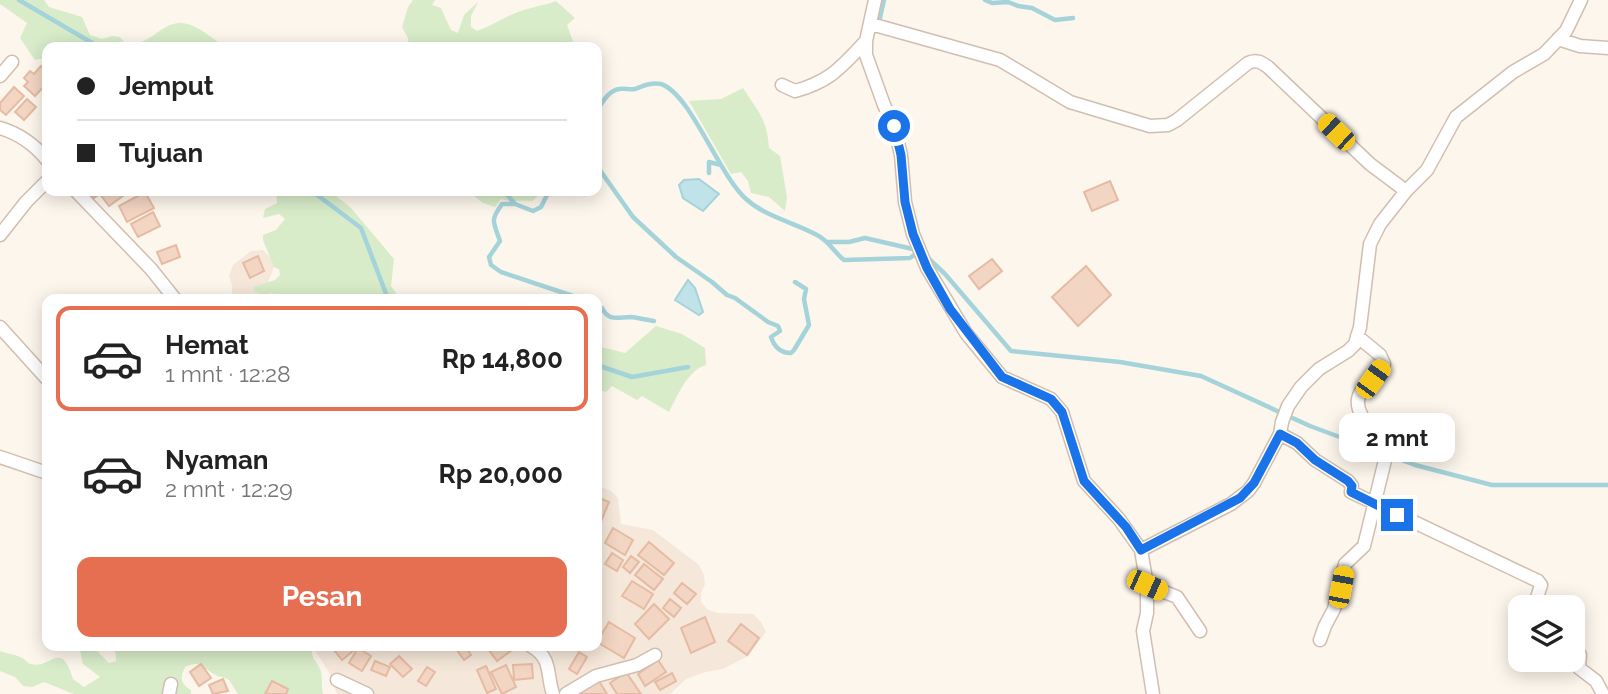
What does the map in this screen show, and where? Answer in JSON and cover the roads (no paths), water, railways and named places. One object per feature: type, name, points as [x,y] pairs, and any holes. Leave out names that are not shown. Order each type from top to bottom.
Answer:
[{"type":"street","points":[[876,0],[866,41],[869,66],[894,126],[901,155],[905,202],[913,234],[927,268],[966,333],[1002,377],[1051,399],[1062,412],[1084,481],[1126,527],[1141,550],[1147,585],[1147,613],[1143,631],[1153,694]]},
{"type":"street","points":[[1141,550],[1240,498],[1254,483],[1281,428],[1288,406],[1310,376],[1348,351],[1357,337],[1370,244],[1380,224],[1427,170],[1456,117],[1513,72],[1544,54],[1568,27],[1581,0]]},
{"type":"street","points":[[871,24],[990,56],[1070,102],[1150,126],[1168,125],[1248,63],[1253,60],[1260,62],[1370,164],[1406,191]]},
{"type":"street","points":[[1558,39],[1580,46],[1608,48]]},
{"type":"street","points":[[782,85],[795,91],[823,82],[843,66],[866,41]]},
{"type":"street","points":[[0,76],[12,62]]},
{"type":"street","points":[[0,128],[15,132],[42,155]]},
{"type":"street","points":[[0,235],[42,186]]},
{"type":"street","points":[[81,196],[152,269],[171,294]]},
{"type":"street","points":[[0,327],[42,373]]},
{"type":"street","points":[[1320,640],[1334,608],[1345,564],[1364,546],[1388,448],[1359,412],[1358,398],[1361,390],[1384,364],[1380,355],[1357,337]]},
{"type":"street","points":[[1281,428],[1315,460],[1348,481],[1352,486],[1351,492],[1538,581],[1541,585],[1539,595]]},
{"type":"street","points":[[0,457],[42,471]]},
{"type":"street","points":[[1147,585],[1177,597],[1200,631]]},
{"type":"street","points":[[540,651],[550,670],[553,694]]},
{"type":"street","points":[[566,694],[596,676],[637,665],[655,655]]},
{"type":"street","points":[[1585,672],[1596,681],[1603,694]]},
{"type":"street","points":[[337,680],[367,694]]},
{"type":"water","points":[[699,179],[719,194],[703,211],[683,198],[679,185],[684,180]]},
{"type":"water","points":[[688,280],[695,288],[703,312],[699,315],[675,300]]},
{"type":"waterway","points":[[19,0],[90,42]]},
{"type":"waterway","points":[[879,22],[884,0]]},
{"type":"waterway","points":[[985,0],[1032,8],[1055,20],[1073,18]]},
{"type":"waterway","points":[[602,103],[615,90],[661,84],[683,103],[725,172],[754,205],[821,237],[844,260],[910,258],[920,251]]},
{"type":"waterway","points":[[709,173],[709,162],[721,165]]},
{"type":"waterway","points":[[602,173],[633,217],[676,257],[727,295],[778,326],[780,331],[771,337],[778,348],[787,353],[794,350],[809,325],[804,299],[806,289],[795,282]]},
{"type":"waterway","points":[[319,196],[361,228],[386,294]]},
{"type":"waterway","points":[[508,196],[515,204],[533,211],[541,207],[546,196]]},
{"type":"waterway","points":[[515,204],[502,204],[494,218],[500,241],[489,257],[491,265],[501,272],[567,294]]},
{"type":"waterway","points":[[828,242],[849,242],[865,238],[917,250]]},
{"type":"waterway","points":[[927,257],[1011,351],[1120,362],[1201,376],[1310,426],[1415,465],[1492,485],[1608,485]]},
{"type":"waterway","points":[[602,308],[611,317],[654,321]]},
{"type":"waterway","points":[[602,367],[632,377],[688,367]]}]
